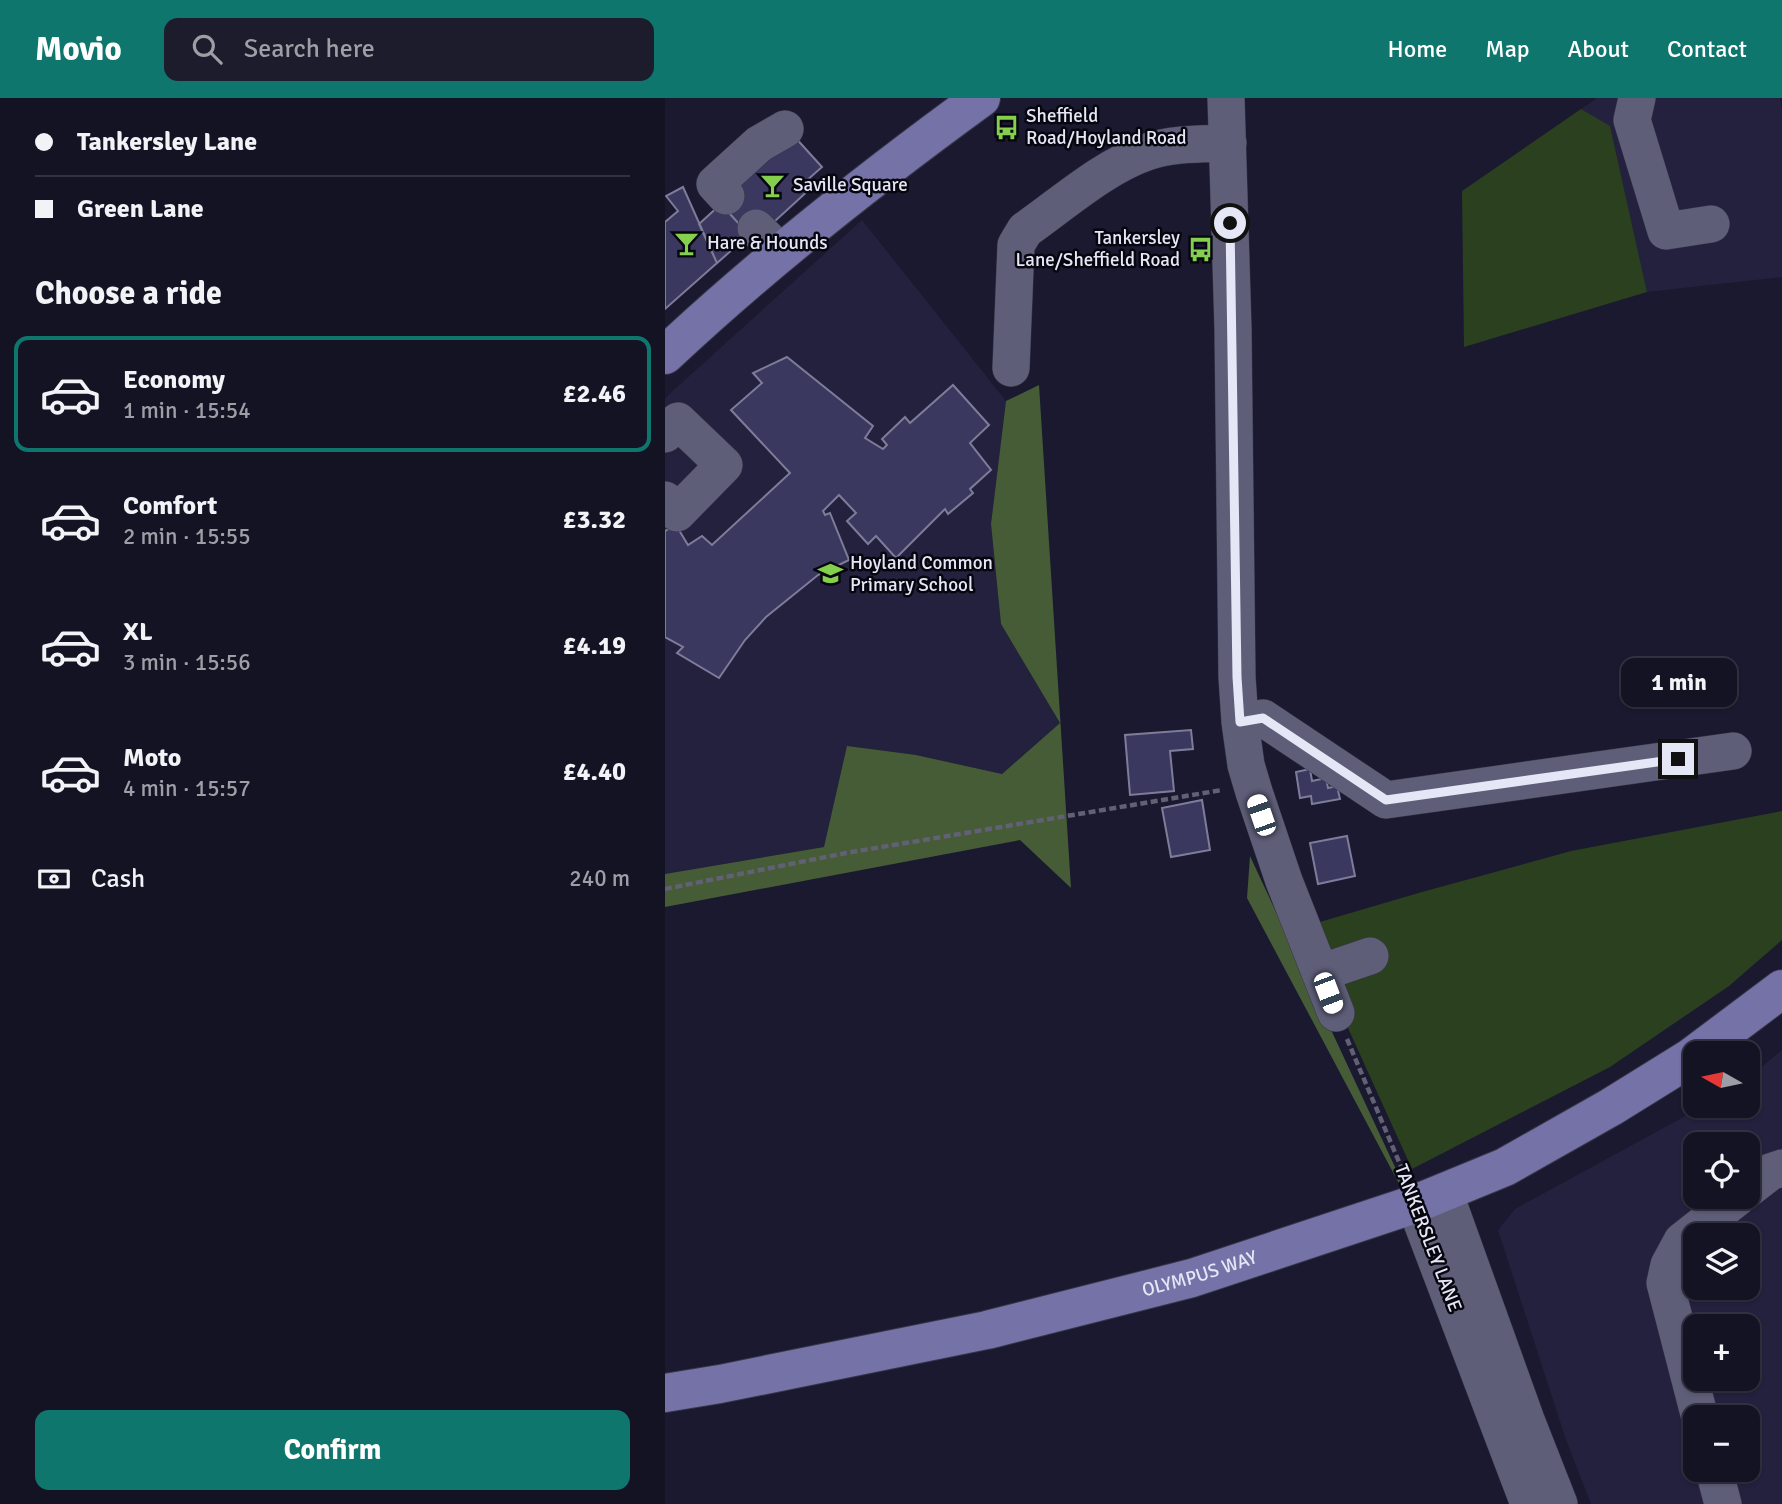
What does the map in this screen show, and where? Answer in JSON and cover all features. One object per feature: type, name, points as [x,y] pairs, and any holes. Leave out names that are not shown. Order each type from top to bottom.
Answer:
[{"type":"main road","points":[[668,347],[769,241],[864,185],[981,98]]},
{"type":"main road","name":"OLYMPUS WAY","points":[[665,1393],[747,1379],[1000,1327],[1192,1278],[1430,1198],[1505,1167],[1611,1107],[1690,1058],[1782,989]]},
{"type":"street","points":[[1226,98],[1240,722],[1252,785],[1284,881],[1336,1013]]},
{"type":"street","points":[[1637,98],[1632,121],[1666,231],[1711,225]]},
{"type":"street","points":[[726,196],[715,184],[759,144],[785,129]]},
{"type":"street","points":[[1011,368],[1016,245],[1025,230],[1112,169],[1146,152],[1175,145],[1228,143]]},
{"type":"street","points":[[665,434],[678,421],[724,466],[677,513],[665,500]]},
{"type":"street","points":[[1240,722],[1263,718],[1386,800],[1733,751]]},
{"type":"street","points":[[1320,974],[1370,956]]},
{"type":"street","points":[[1760,1180],[1770,1172],[1782,1168]]},
{"type":"street","name":"TANKERSLEY LANE","points":[[1430,1198],[1529,1504]]},
{"type":"street","name":"TANKERSLEY LANE","points":[[1430,1198],[1526,1420],[1559,1504]]},
{"type":"street","points":[[1697,1405],[1665,1283],[1669,1265],[1682,1241],[1723,1209]]},
{"type":"street","points":[[1717,1482],[1723,1504]]},
{"type":"path","points":[[665,889],[872,849],[1252,785]]},
{"type":"path","name":"TANKERSLEY LANE","points":[[1336,1013],[1430,1198]]},
{"type":"shaded area","points":[[1597,98],[1780,98],[1782,277],[1647,292],[1610,127],[1581,109]]},
{"type":"shaded area","name":"Hoyland Common Primary School","points":[[862,220],[1006,401],[991,524],[1001,624],[1060,723],[1002,774],[916,755],[824,847],[665,874],[665,398]]},
{"type":"shaded area","points":[[1782,1050],[1782,1504],[1591,1504],[1565,1437],[1498,1230],[1515,1209],[1683,1117],[1761,1118],[1761,1067]]},
{"type":"green space","points":[[1581,109],[1610,126],[1647,292],[1464,347],[1462,191]]},
{"type":"green space","points":[[1039,385],[1071,888],[1020,840],[665,907],[665,874],[824,847],[847,746],[916,755],[1002,774],[1060,723],[1001,624],[991,524],[1006,401]]},
{"type":"green space","points":[[1782,811],[1782,940],[1729,986],[1610,1067],[1412,1169],[1338,1006],[1337,954],[1325,947],[1313,924],[1571,851]]},
{"type":"green space","points":[[1250,856],[1429,1240],[1247,898]]},
{"type":"building","name":"Saville Square","points":[[793,135],[822,167],[805,182],[811,188],[774,222],[749,235],[719,202]]},
{"type":"building","name":"Hare & Hounds","points":[[683,187],[717,263],[665,309],[665,222],[678,211],[666,196]]},
{"type":"building","points":[[721,204],[749,235],[717,263],[699,224]]},
{"type":"building","points":[[787,357],[873,426],[865,438],[883,449],[887,445],[882,439],[905,417],[910,423],[953,385],[989,425],[970,443],[991,470],[970,489],[973,493],[948,514],[945,509],[896,558],[876,536],[868,544],[847,521],[856,513],[839,495],[823,511],[825,515],[830,513],[849,560],[818,575],[766,617],[745,640],[719,678],[677,653],[683,647],[665,637],[665,531],[676,525],[688,545],[702,536],[712,545],[790,473],[731,410],[762,383],[753,373]]},
{"type":"building","points":[[1191,730],[1193,749],[1170,751],[1174,791],[1130,795],[1125,735]]},
{"type":"building","points":[[1310,769],[1312,781],[1326,778],[1328,788],[1337,786],[1340,799],[1312,804],[1311,796],[1300,798],[1296,772]]},
{"type":"building","points":[[1202,800],[1210,850],[1171,857],[1162,808]]},
{"type":"building","points":[[1347,836],[1355,876],[1318,884],[1310,843]]},
{"type":"place","name":"Sheffield Road/Hoyland Road","points":[[1006,127]]},
{"type":"place","name":"Saville Square","points":[[773,185]]},
{"type":"place","name":"Hare & Hounds","points":[[687,243]]},
{"type":"place","name":"Tankersley Lane/Sheffield Road","points":[[1200,249]]},
{"type":"place","name":"Hoyland Common Primary School","points":[[830,574]]},
{"type":"route","points":[[1230,223],[1240,722],[1263,718],[1386,800],[1678,759]]}]
